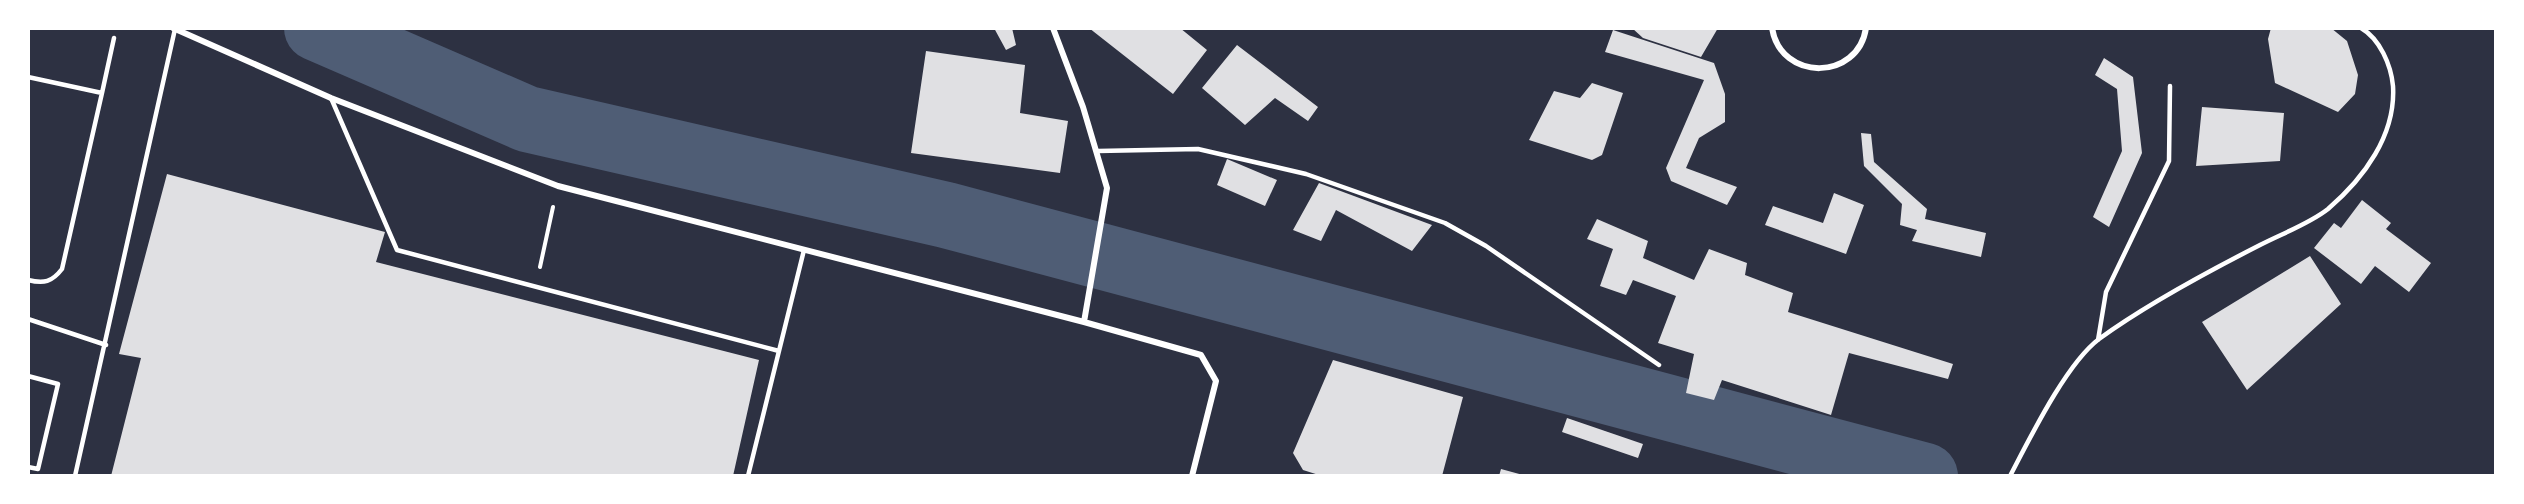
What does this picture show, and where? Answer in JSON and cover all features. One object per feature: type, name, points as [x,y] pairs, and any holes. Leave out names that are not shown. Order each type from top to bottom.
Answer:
[{"type":"street","points":[[1053,28],[1098,151],[1107,188],[1084,322]]},
{"type":"street","points":[[1772,28],[1774,42],[1792,63],[1820,70],[1846,62],[1864,41],[1866,28]]},
{"type":"street","points":[[174,29],[331,98],[558,186],[1084,322],[1201,355],[1216,381],[1192,476]]},
{"type":"lane","points":[[2010,476],[2047,408],[2098,340],[2202,275],[2326,210],[2362,174],[2387,135],[2394,105],[2392,74],[2382,50],[2368,32],[2361,28]]},
{"type":"lane","points":[[75,476],[106,345],[174,29]]},
{"type":"lane","points":[[28,280],[41,283],[49,281],[62,269],[114,38]]},
{"type":"lane","points":[[28,77],[102,93]]},
{"type":"lane","points":[[2098,340],[2106,292],[2169,161],[2170,86]]},
{"type":"lane","points":[[331,98],[397,250],[779,351]]},
{"type":"lane","points":[[1098,151],[1198,149],[1306,174],[1445,223],[1486,246],[1659,365]]},
{"type":"lane","points":[[748,476],[804,250]]},
{"type":"lane","points":[[28,319],[106,345]]},
{"type":"lane","points":[[28,376],[58,384],[38,469],[28,467]]},
{"type":"path","points":[[536,287],[558,186]]},
{"type":"building","points":[[994,28],[1012,28],[1016,45],[1006,50]]},
{"type":"building","points":[[1089,28],[1180,28],[1207,50],[1173,94]]},
{"type":"building","points":[[1632,28],[1718,28],[1701,57],[1643,38]]},
{"type":"building","points":[[2271,28],[2331,28],[2347,41],[2358,75],[2355,94],[2338,112],[2275,83],[2268,39]]},
{"type":"building","points":[[1613,30],[1714,63],[1725,94],[1725,122],[1699,138],[1686,168],[1737,187],[1727,205],[1671,181],[1666,168],[1704,80],[1605,52]]},
{"type":"building","points":[[1237,45],[1318,107],[1308,121],[1275,98],[1245,125],[1202,88]]},
{"type":"building","points":[[926,51],[1025,65],[1020,113],[1068,121],[1060,173],[911,153]]},
{"type":"building","points":[[2104,58],[2133,77],[2142,153],[2109,227],[2093,217],[2122,151],[2117,89],[2095,75]]},
{"type":"building","points":[[1592,83],[1623,93],[1602,155],[1592,160],[1529,140],[1554,91],[1580,98]]},
{"type":"building","points":[[2202,107],[2284,113],[2280,161],[2196,166]]},
{"type":"building","points":[[1861,133],[1871,134],[1874,162],[1927,209],[1925,219],[1986,233],[1981,257],[1912,241],[1917,230],[1900,225],[1902,204],[1864,166]]},
{"type":"building","points":[[1227,159],[1277,180],[1265,206],[1217,185]]},
{"type":"building","points":[[167,174],[385,232],[376,262],[759,360],[733,476],[111,476],[141,358],[119,354]]},
{"type":"building","points":[[1319,183],[1432,225],[1412,251],[1336,210],[1321,241],[1293,230]]},
{"type":"building","points":[[1834,193],[1864,205],[1846,254],[1765,225],[1773,206],[1823,223]]},
{"type":"building","points":[[2362,200],[2391,223],[2386,229],[2431,263],[2409,292],[2375,266],[2361,284],[2314,248],[2334,223],[2341,228]]},
{"type":"building","points":[[1597,219],[1648,241],[1643,258],[1694,280],[1709,249],[1747,263],[1745,275],[1793,293],[1788,312],[1953,364],[1948,379],[1849,353],[1831,415],[1722,380],[1714,400],[1686,393],[1694,354],[1658,343],[1676,296],[1633,280],[1626,295],[1600,286],[1613,249],[1587,239]]},
{"type":"building","points":[[2310,256],[2341,304],[2247,390],[2202,322]]},
{"type":"building","points":[[1333,360],[1463,397],[1442,476],[1322,476],[1303,470],[1293,453]]},
{"type":"building","points":[[1567,418],[1643,444],[1638,458],[1562,432]]},
{"type":"building","points":[[1501,469],[1523,475],[1523,476],[1499,476]]},
{"type":"waterway","points":[[317,28],[527,119],[946,215],[1925,476]]}]
